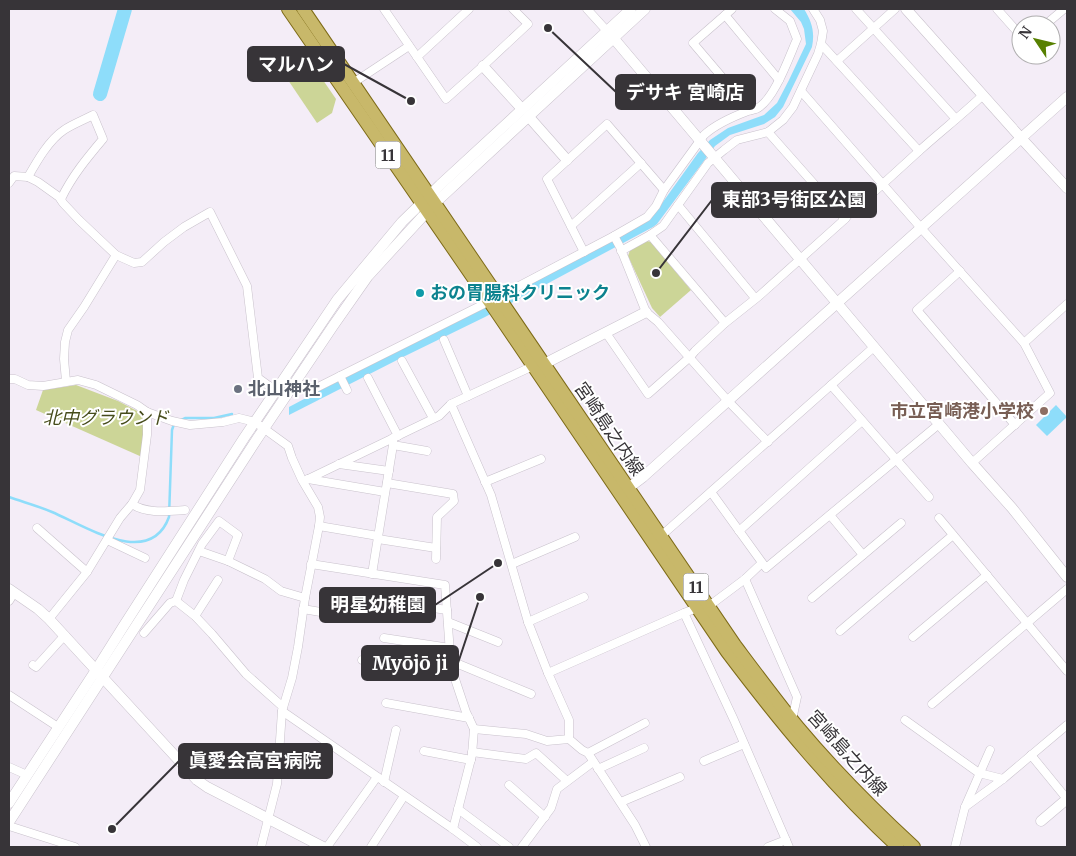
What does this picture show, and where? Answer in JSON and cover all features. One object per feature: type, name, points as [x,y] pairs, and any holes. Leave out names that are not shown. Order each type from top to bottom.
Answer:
[{"type":"main road","name":"宮崎島之内線","points":[[288,9],[428,203],[703,607],[792,720],[879,815],[914,847]]},
{"type":"main road","name":"宮崎島之内線","points":[[303,9],[353,83],[428,203]]},
{"type":"main road","name":"宮崎島之内線","points":[[624,491],[661,536],[727,652],[761,698],[809,756],[872,824],[898,847]]},
{"type":"street","points":[[417,57],[469,9]]},
{"type":"street","points":[[387,10],[446,99],[528,24],[513,9]]},
{"type":"street","points":[[587,9],[1012,508],[1067,577]]},
{"type":"street","points":[[610,35],[631,9]]},
{"type":"street","points":[[9,822],[99,673],[133,610],[337,300],[402,222],[428,203],[610,35],[645,9]]},
{"type":"street","points":[[732,9],[693,43],[750,110]]},
{"type":"street","points":[[294,384],[312,390],[496,303],[647,217],[656,206],[664,190],[711,128],[756,109],[766,101],[797,39],[790,20],[775,9]]},
{"type":"street","points":[[620,249],[650,235],[663,226],[713,156],[737,140],[768,132],[783,120],[793,107],[801,91],[821,44],[823,31],[820,20],[813,9]]},
{"type":"street","points":[[856,9],[956,119]]},
{"type":"street","points":[[838,61],[895,9]]},
{"type":"street","points":[[906,9],[1067,188]]},
{"type":"street","points":[[997,9],[1011,25]]},
{"type":"street","points":[[725,15],[778,80]]},
{"type":"street","points":[[821,44],[919,151]]},
{"type":"street","points":[[353,83],[410,46]]},
{"type":"street","points":[[483,66],[567,160]]},
{"type":"street","points":[[801,91],[1024,343],[1050,393],[972,463]]},
{"type":"street","points":[[606,333],[648,394],[725,323],[759,296],[983,95]]},
{"type":"street","points":[[624,491],[643,477],[1067,97]]},
{"type":"street","points":[[28,177],[49,144],[64,130],[93,115],[103,139],[80,166],[61,199]]},
{"type":"street","points":[[584,252],[547,179],[607,124],[664,190]]},
{"type":"street","points":[[768,132],[845,219]]},
{"type":"street","points":[[571,226],[641,163]]},
{"type":"street","points":[[9,183],[14,176],[28,177],[38,182],[61,199],[116,255],[134,263],[142,262],[184,227],[210,212],[246,286],[258,378],[276,391]]},
{"type":"street","points":[[9,803],[58,727],[99,673],[332,326],[368,276],[428,203]]},
{"type":"street","points":[[678,205],[755,298]]},
{"type":"street","points":[[650,235],[725,323]]},
{"type":"street","points":[[614,236],[646,312],[658,322],[728,401],[768,442]]},
{"type":"street","points":[[66,382],[64,359],[68,330],[116,255]]},
{"type":"street","points":[[960,271],[917,310],[1015,425]]},
{"type":"street","points":[[1024,343],[1067,304]]},
{"type":"street","points":[[306,480],[439,416],[451,404],[606,333],[646,312]]},
{"type":"street","points":[[444,340],[468,396]]},
{"type":"street","points":[[661,536],[874,346]]},
{"type":"street","points":[[402,361],[433,418]]},
{"type":"street","points":[[340,376],[347,390]]},
{"type":"street","points":[[368,378],[394,439],[372,574]]},
{"type":"street","points":[[9,379],[15,379],[28,385],[55,384],[78,380],[96,385],[137,405],[147,412],[190,425],[223,422],[239,418],[255,422],[288,446],[292,458],[306,480],[318,507],[320,517],[304,598],[292,678],[282,709],[277,784],[261,847]]},
{"type":"street","points":[[832,385],[929,498]]},
{"type":"street","points":[[451,404],[491,495],[528,622],[569,720],[569,739]]},
{"type":"street","points":[[49,619],[87,572],[120,518],[132,504],[140,490],[147,435],[147,412]]},
{"type":"street","points":[[739,531],[862,421]]},
{"type":"street","points":[[712,492],[766,568],[939,424]]},
{"type":"street","points":[[394,439],[427,451]]},
{"type":"street","points":[[485,482],[541,460]]},
{"type":"street","points":[[339,464],[389,471]]},
{"type":"street","points":[[306,480],[385,492]]},
{"type":"street","points":[[387,483],[452,494],[454,501],[437,517],[436,559]]},
{"type":"street","points":[[132,504],[147,510],[185,510]]},
{"type":"street","points":[[830,515],[863,554]]},
{"type":"street","points":[[939,518],[1067,671]]},
{"type":"street","points":[[144,633],[170,603],[176,600],[199,551],[219,521],[238,535],[228,562]]},
{"type":"street","points":[[812,598],[901,523]]},
{"type":"street","points":[[319,526],[436,548]]},
{"type":"street","points":[[36,528],[87,572]]},
{"type":"street","points":[[840,631],[953,535]]},
{"type":"street","points":[[108,537],[145,558]]},
{"type":"street","points":[[512,564],[576,537]]},
{"type":"street","points":[[199,551],[265,579],[281,591],[304,598]]},
{"type":"street","points":[[548,673],[684,613],[703,607],[745,578],[762,563]]},
{"type":"street","points":[[311,564],[444,585],[451,661],[454,675],[474,729],[472,756],[453,829]]},
{"type":"street","points":[[913,636],[987,575]]},
{"type":"street","points":[[745,578],[798,697],[792,720]]},
{"type":"street","points":[[195,616],[218,580]]},
{"type":"street","points":[[932,704],[1067,589]]},
{"type":"street","points":[[11,594],[38,609],[49,619],[197,780],[325,847],[377,777]]},
{"type":"street","points":[[528,622],[584,597]]},
{"type":"street","points":[[176,600],[195,616],[246,674],[282,709],[477,847]]},
{"type":"street","points":[[385,601],[447,610]]},
{"type":"street","points":[[303,609],[350,617]]},
{"type":"street","points":[[684,613],[788,843],[768,847]]},
{"type":"street","points":[[448,622],[498,642]]},
{"type":"street","points":[[33,665],[36,667],[65,635]]},
{"type":"street","points":[[384,638],[450,648]]},
{"type":"street","points":[[362,660],[454,675]]},
{"type":"street","points":[[451,661],[531,694]]},
{"type":"street","points":[[9,695],[58,727]]},
{"type":"street","points":[[386,703],[469,718]]},
{"type":"street","points":[[905,720],[980,772],[1003,779]]},
{"type":"street","points":[[588,752],[645,723]]},
{"type":"street","points":[[965,807],[1003,779],[1067,725]]},
{"type":"street","points":[[474,729],[526,734],[547,741],[569,739],[588,752],[621,802],[646,847]]},
{"type":"street","points":[[384,782],[396,730]]},
{"type":"street","points":[[704,761],[744,744]]},
{"type":"street","points":[[598,769],[644,748]]},
{"type":"street","points":[[955,847],[965,807],[990,750]]},
{"type":"street","points":[[424,751],[526,759],[536,753],[567,781]]},
{"type":"street","points":[[1031,755],[1067,799],[1041,821]]},
{"type":"street","points":[[522,847],[551,808],[556,789],[593,762]]},
{"type":"street","points":[[9,767],[27,775]]},
{"type":"street","points":[[621,802],[680,777]]},
{"type":"street","points":[[508,785],[545,816]]},
{"type":"street","points":[[371,847],[404,796]]},
{"type":"street","points":[[458,809],[509,847]]},
{"type":"street","points":[[9,826],[75,847]]},
{"type":"green space","points":[[312,64],[336,99],[332,113],[317,123],[288,80]]},
{"type":"green space","points":[[647,241],[651,242],[691,290],[660,317],[652,308],[628,256],[630,250]]},
{"type":"green space","name":"北中グラウンド","points":[[76,385],[118,401],[143,414],[145,428],[142,457],[36,410],[43,390]]},
{"type":"water","points":[[790,9],[804,9],[812,27],[813,42],[783,107],[775,117],[764,124],[730,135],[715,146],[657,224],[485,317],[346,386],[342,379],[468,316],[650,220],[698,153],[710,140],[728,128],[764,115],[777,103],[806,44],[801,22]]},
{"type":"water","points":[[340,380],[344,387],[289,415],[289,407]]},
{"type":"water","points":[[1056,405],[1067,417],[1047,436],[1036,425]]},
{"type":"waterway","points":[[100,94],[125,9]]},
{"type":"waterway","points":[[181,420],[185,418],[214,418],[232,414]]},
{"type":"waterway","points":[[9,497],[47,510],[116,539],[132,542],[147,540],[160,532],[169,517],[172,430],[174,424]]},
{"type":"place","name":"デサキ 宮崎店","points":[[548,28]]},
{"type":"place","name":"マルハン","points":[[411,101]]},
{"type":"place","name":"東部3号街区公園","points":[[656,273]]},
{"type":"place","name":"おの胃腸科クリニック","points":[[420,293]]},
{"type":"place","name":"北山神社","points":[[238,389]]},
{"type":"place","name":"市立宮崎港小学校","points":[[1044,411]]},
{"type":"place","name":"明星幼稚園","points":[[498,563]]},
{"type":"place","name":"Myōjō ji","points":[[480,597]]},
{"type":"place","name":"眞愛会高宮病院","points":[[112,829]]}]
